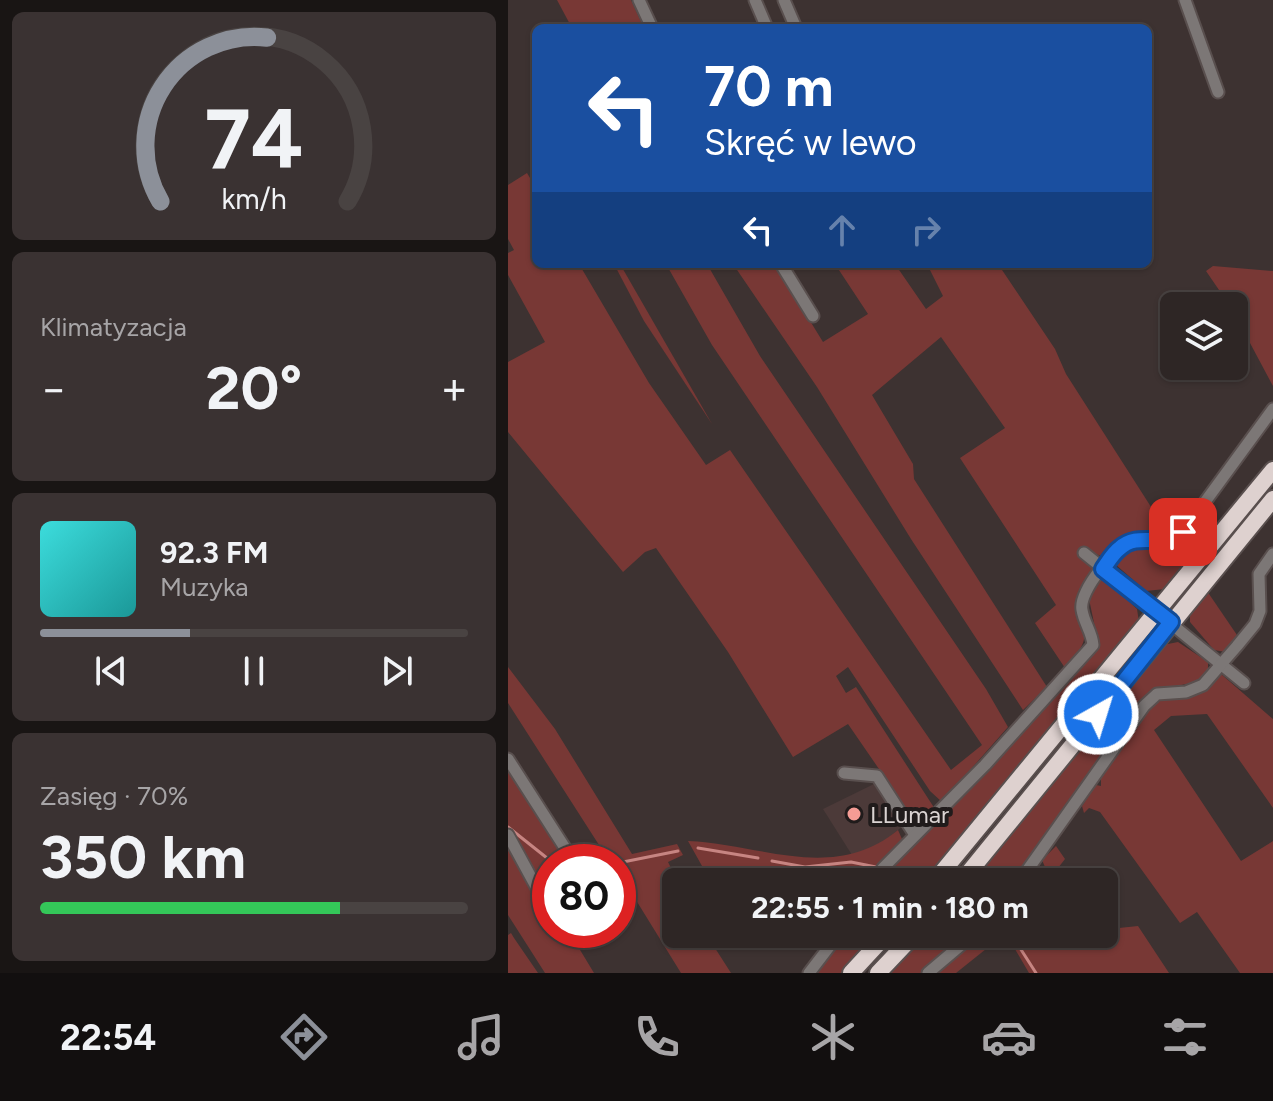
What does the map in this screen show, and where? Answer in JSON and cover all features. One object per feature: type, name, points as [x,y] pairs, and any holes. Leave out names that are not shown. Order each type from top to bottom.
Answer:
[{"type":"highway","points":[[945,868],[1273,470]]},
{"type":"highway","points":[[972,868],[1273,499]]},
{"type":"highway","points":[[851,973],[874,948]]},
{"type":"highway","points":[[878,973],[902,948]]},
{"type":"street","points":[[639,0],[650,24]]},
{"type":"street","points":[[755,0],[765,24]]},
{"type":"street","points":[[784,0],[794,24]]},
{"type":"street","points":[[1185,0],[1218,92]]},
{"type":"street","points":[[783,268],[813,316]]},
{"type":"street","points":[[886,868],[985,765],[1093,645],[1081,609],[1082,597],[1119,548],[1131,541],[1164,542],[1183,532],[1273,409]]},
{"type":"street","points":[[1084,553],[1244,683]]},
{"type":"street","points":[[1029,868],[1144,706],[1164,692],[1194,690],[1255,624],[1260,611],[1259,574],[1273,554]]},
{"type":"street","points":[[508,759],[562,844]]},
{"type":"street","points":[[844,773],[877,776],[915,835]]},
{"type":"street","points":[[508,835],[532,879]]},
{"type":"street","points":[[809,973],[828,948]]},
{"type":"street","points":[[928,973],[957,948]]},
{"type":"shaded area","points":[[557,0],[631,0],[642,24],[570,24]]},
{"type":"shaded area","points":[[527,173],[532,181],[532,268],[581,268],[649,383],[706,465],[730,450],[951,770],[982,745],[712,345],[668,268],[709,268],[760,356],[986,689],[1008,727],[942,802],[930,791],[848,667],[836,676],[846,693],[856,687],[933,806],[933,812],[916,827],[876,773],[879,769],[848,724],[793,757],[728,652],[656,548],[645,552],[623,572],[508,432],[508,362],[545,342],[508,275],[508,253],[514,250],[508,239],[508,185]]},
{"type":"shaded area","points":[[1213,266],[1273,271],[1273,386],[1248,339],[1248,292],[1220,292],[1206,271]]},
{"type":"shaded area","points":[[616,268],[622,268],[712,424],[644,321]]},
{"type":"shaded area","points":[[736,268],[777,268],[823,342],[868,314],[838,268],[898,268],[926,309],[943,296],[929,268],[1001,268],[1055,349],[1066,374],[1169,535],[1128,539],[1105,558],[1090,551],[1083,557],[1094,568],[1077,600],[1084,637],[1079,650],[1065,668],[1035,623],[1056,605],[960,458],[1005,428],[941,337],[872,395],[913,464],[914,479],[1047,687],[1023,710],[911,539],[817,387]]},
{"type":"shaded area","points":[[1175,545],[1185,564],[1165,589],[1146,591],[1115,564],[1128,549]]},
{"type":"shaded area","points":[[1105,578],[1137,609],[1139,622],[937,868],[894,868],[1096,649],[1097,637],[1089,599],[1097,583]]},
{"type":"shaded area","points":[[1207,591],[1239,638],[1226,652],[1214,650],[1190,622],[1190,612]]},
{"type":"shaded area","points":[[1178,642],[1208,662],[1208,672],[1194,682],[1163,688],[1147,695],[1025,868],[984,868],[1163,645]]},
{"type":"shaded area","points":[[508,667],[555,729],[626,844],[598,844],[508,703]]},
{"type":"shaded area","points":[[1221,674],[1273,719],[1273,808],[1207,714],[1171,716],[1154,730],[1241,861],[1273,841],[1273,973],[1240,973],[1197,912],[1180,923],[1100,812],[1089,808],[1084,813],[1082,806],[1096,785],[1101,786],[1101,775],[1153,703],[1159,698],[1201,693]]},
{"type":"shaded area","points":[[508,765],[558,844],[532,844],[532,871],[508,829]]},
{"type":"shaded area","points":[[876,783],[904,825],[876,848],[852,855],[823,809]]},
{"type":"shaded area","points":[[898,830],[902,839],[878,868],[703,868],[688,841],[823,858],[873,846]]},
{"type":"shaded area","points":[[508,843],[532,886],[532,948],[579,948],[594,973],[545,973],[508,915]]},
{"type":"shaded area","points":[[677,844],[683,855],[668,862],[671,868],[662,868],[662,942],[636,900],[636,853]]},
{"type":"shaded area","points":[[1056,846],[1065,859],[1058,868],[1044,868],[1042,860]]},
{"type":"shaded area","points":[[1138,926],[1169,973],[1029,973],[1014,948],[1118,948],[1119,928]]},
{"type":"shaded area","points":[[511,933],[538,973],[508,973],[508,935]]},
{"type":"shaded area","points":[[666,948],[715,948],[731,973],[681,973]]},
{"type":"shaded area","points":[[835,948],[866,948],[843,973],[815,973]]},
{"type":"shaded area","points":[[913,948],[952,948],[923,973],[889,973]]},
{"type":"shaded area","points":[[965,948],[987,948],[956,973],[934,973]]},
{"type":"waterway","points":[[508,827],[532,846]]},
{"type":"waterway","points":[[698,848],[758,858]]},
{"type":"waterway","points":[[636,859],[678,851]]},
{"type":"waterway","points":[[772,861],[805,867],[851,862],[876,867]]},
{"type":"waterway","points":[[1020,948],[1036,973]]},
{"type":"place","name":"LLumar","points":[[854,814]]},
{"type":"route","points":[[1098,714],[1171,622],[1103,569],[1119,548],[1131,541],[1148,539],[1164,542],[1183,532]]}]
